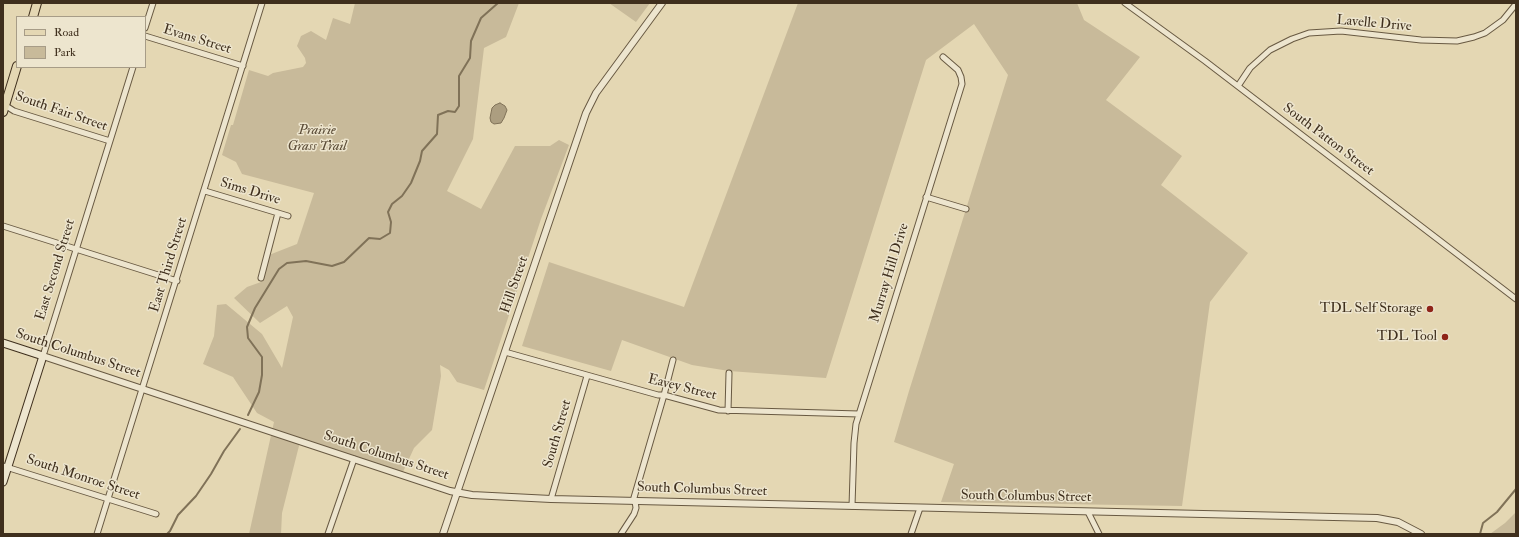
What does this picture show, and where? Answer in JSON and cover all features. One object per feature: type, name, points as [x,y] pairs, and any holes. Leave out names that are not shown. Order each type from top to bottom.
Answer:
[{"type":"main road","points":[[33,16],[37,3]]},
{"type":"main road","points":[[4,107],[16,68]]},
{"type":"main road","name":"South Columbus Street","points":[[3,343],[43,356]]},
{"type":"main road","name":"East Second Street","points":[[3,482],[5,466],[43,356]]},
{"type":"street","points":[[146,25],[153,3]]},
{"type":"street","name":"East Third Street","points":[[97,534],[177,281],[262,3]]},
{"type":"street","name":"Hill Street","points":[[443,534],[586,113],[596,93],[662,3]]},
{"type":"street","name":"South Patton Street","points":[[1126,3],[1238,86],[1516,299]]},
{"type":"street","name":"Lavelle Drive","points":[[1238,86],[1250,68],[1270,50],[1292,39],[1309,33],[1341,31],[1421,40],[1457,41],[1474,37],[1491,29],[1502,20],[1516,4]]},
{"type":"street","name":"Evans Street","points":[[146,36],[243,66]]},
{"type":"street","name":"Murray Hill Drive","points":[[852,506],[856,424],[962,84],[962,76],[958,70],[943,57]]},
{"type":"street","name":"East Second Street","points":[[43,356],[133,68]]},
{"type":"street","name":"South Fair Street","points":[[4,107],[110,142]]},
{"type":"street","name":"Sims Drive","points":[[205,190],[288,216]]},
{"type":"street","points":[[926,197],[966,209]]},
{"type":"street","points":[[261,278],[278,213]]},
{"type":"street","points":[[3,226],[177,281]]},
{"type":"street","name":"Eavey Street","points":[[505,352],[587,376],[658,395],[664,395],[707,408],[728,411],[859,414]]},
{"type":"street","name":"South Columbus Street","points":[[43,356],[354,459],[457,492],[477,496],[1376,518],[1398,522],[1421,534]]},
{"type":"street","points":[[621,534],[634,514],[636,508],[634,501],[673,360]]},
{"type":"street","points":[[728,411],[729,373]]},
{"type":"street","name":"South Street","points":[[551,499],[587,376]]},
{"type":"street","points":[[328,534],[354,459]]},
{"type":"street","name":"South Monroe Street","points":[[5,466],[156,514]]},
{"type":"street","points":[[911,534],[920,508]]},
{"type":"street","points":[[1088,512],[1099,534]]},
{"type":"green space","name":"Prairie Grass Trail","points":[[355,3],[519,3],[506,37],[484,48],[473,139],[447,191],[481,209],[515,146],[550,146],[559,140],[569,145],[541,219],[484,390],[457,382],[449,370],[440,365],[441,376],[432,430],[414,448],[403,472],[301,438],[282,513],[281,534],[249,534],[274,422],[257,413],[233,377],[203,364],[214,336],[217,305],[226,304],[262,334],[282,368],[293,317],[287,306],[260,323],[234,298],[247,287],[261,282],[269,255],[297,244],[314,193],[242,174],[236,162],[222,155],[231,125],[233,125],[249,70],[268,76],[273,73],[303,67],[306,63],[305,58],[297,46],[301,36],[311,31],[326,40],[333,18],[350,24]]},
{"type":"green space","points":[[609,3],[650,3],[636,22]]},
{"type":"green space","points":[[798,3],[1077,3],[1084,20],[1140,57],[1106,100],[1182,156],[1161,185],[1248,253],[1210,302],[1182,506],[941,502],[954,464],[894,442],[1008,75],[974,24],[926,60],[826,378],[729,371],[692,365],[622,340],[611,371],[522,346],[549,262],[684,307]]},
{"type":"green space","points":[[1516,512],[1516,534],[1490,534],[1505,523]]},
{"type":"shaded area","points":[[500,103],[505,106],[507,110],[501,123],[494,124],[491,122],[490,118],[492,108]]},
{"type":"waterway","points":[[248,415],[259,392],[262,375],[262,357],[248,338],[247,327],[255,308],[279,269],[287,263],[306,261],[332,266],[344,262],[369,238],[380,239],[390,233],[391,222],[388,212],[392,204],[402,196],[411,183],[420,161],[422,151],[437,134],[438,115],[448,111],[455,112],[459,106],[459,76],[470,58],[471,41],[481,18],[498,3]]},
{"type":"waterway","points":[[167,534],[178,515],[196,496],[224,451],[240,429]]},
{"type":"waterway","points":[[1480,534],[1483,523],[1497,512],[1516,489]]},
{"type":"place","name":"TDL Self Storage","points":[[1430,309]]},
{"type":"place","name":"TDL Tool","points":[[1445,337]]}]
